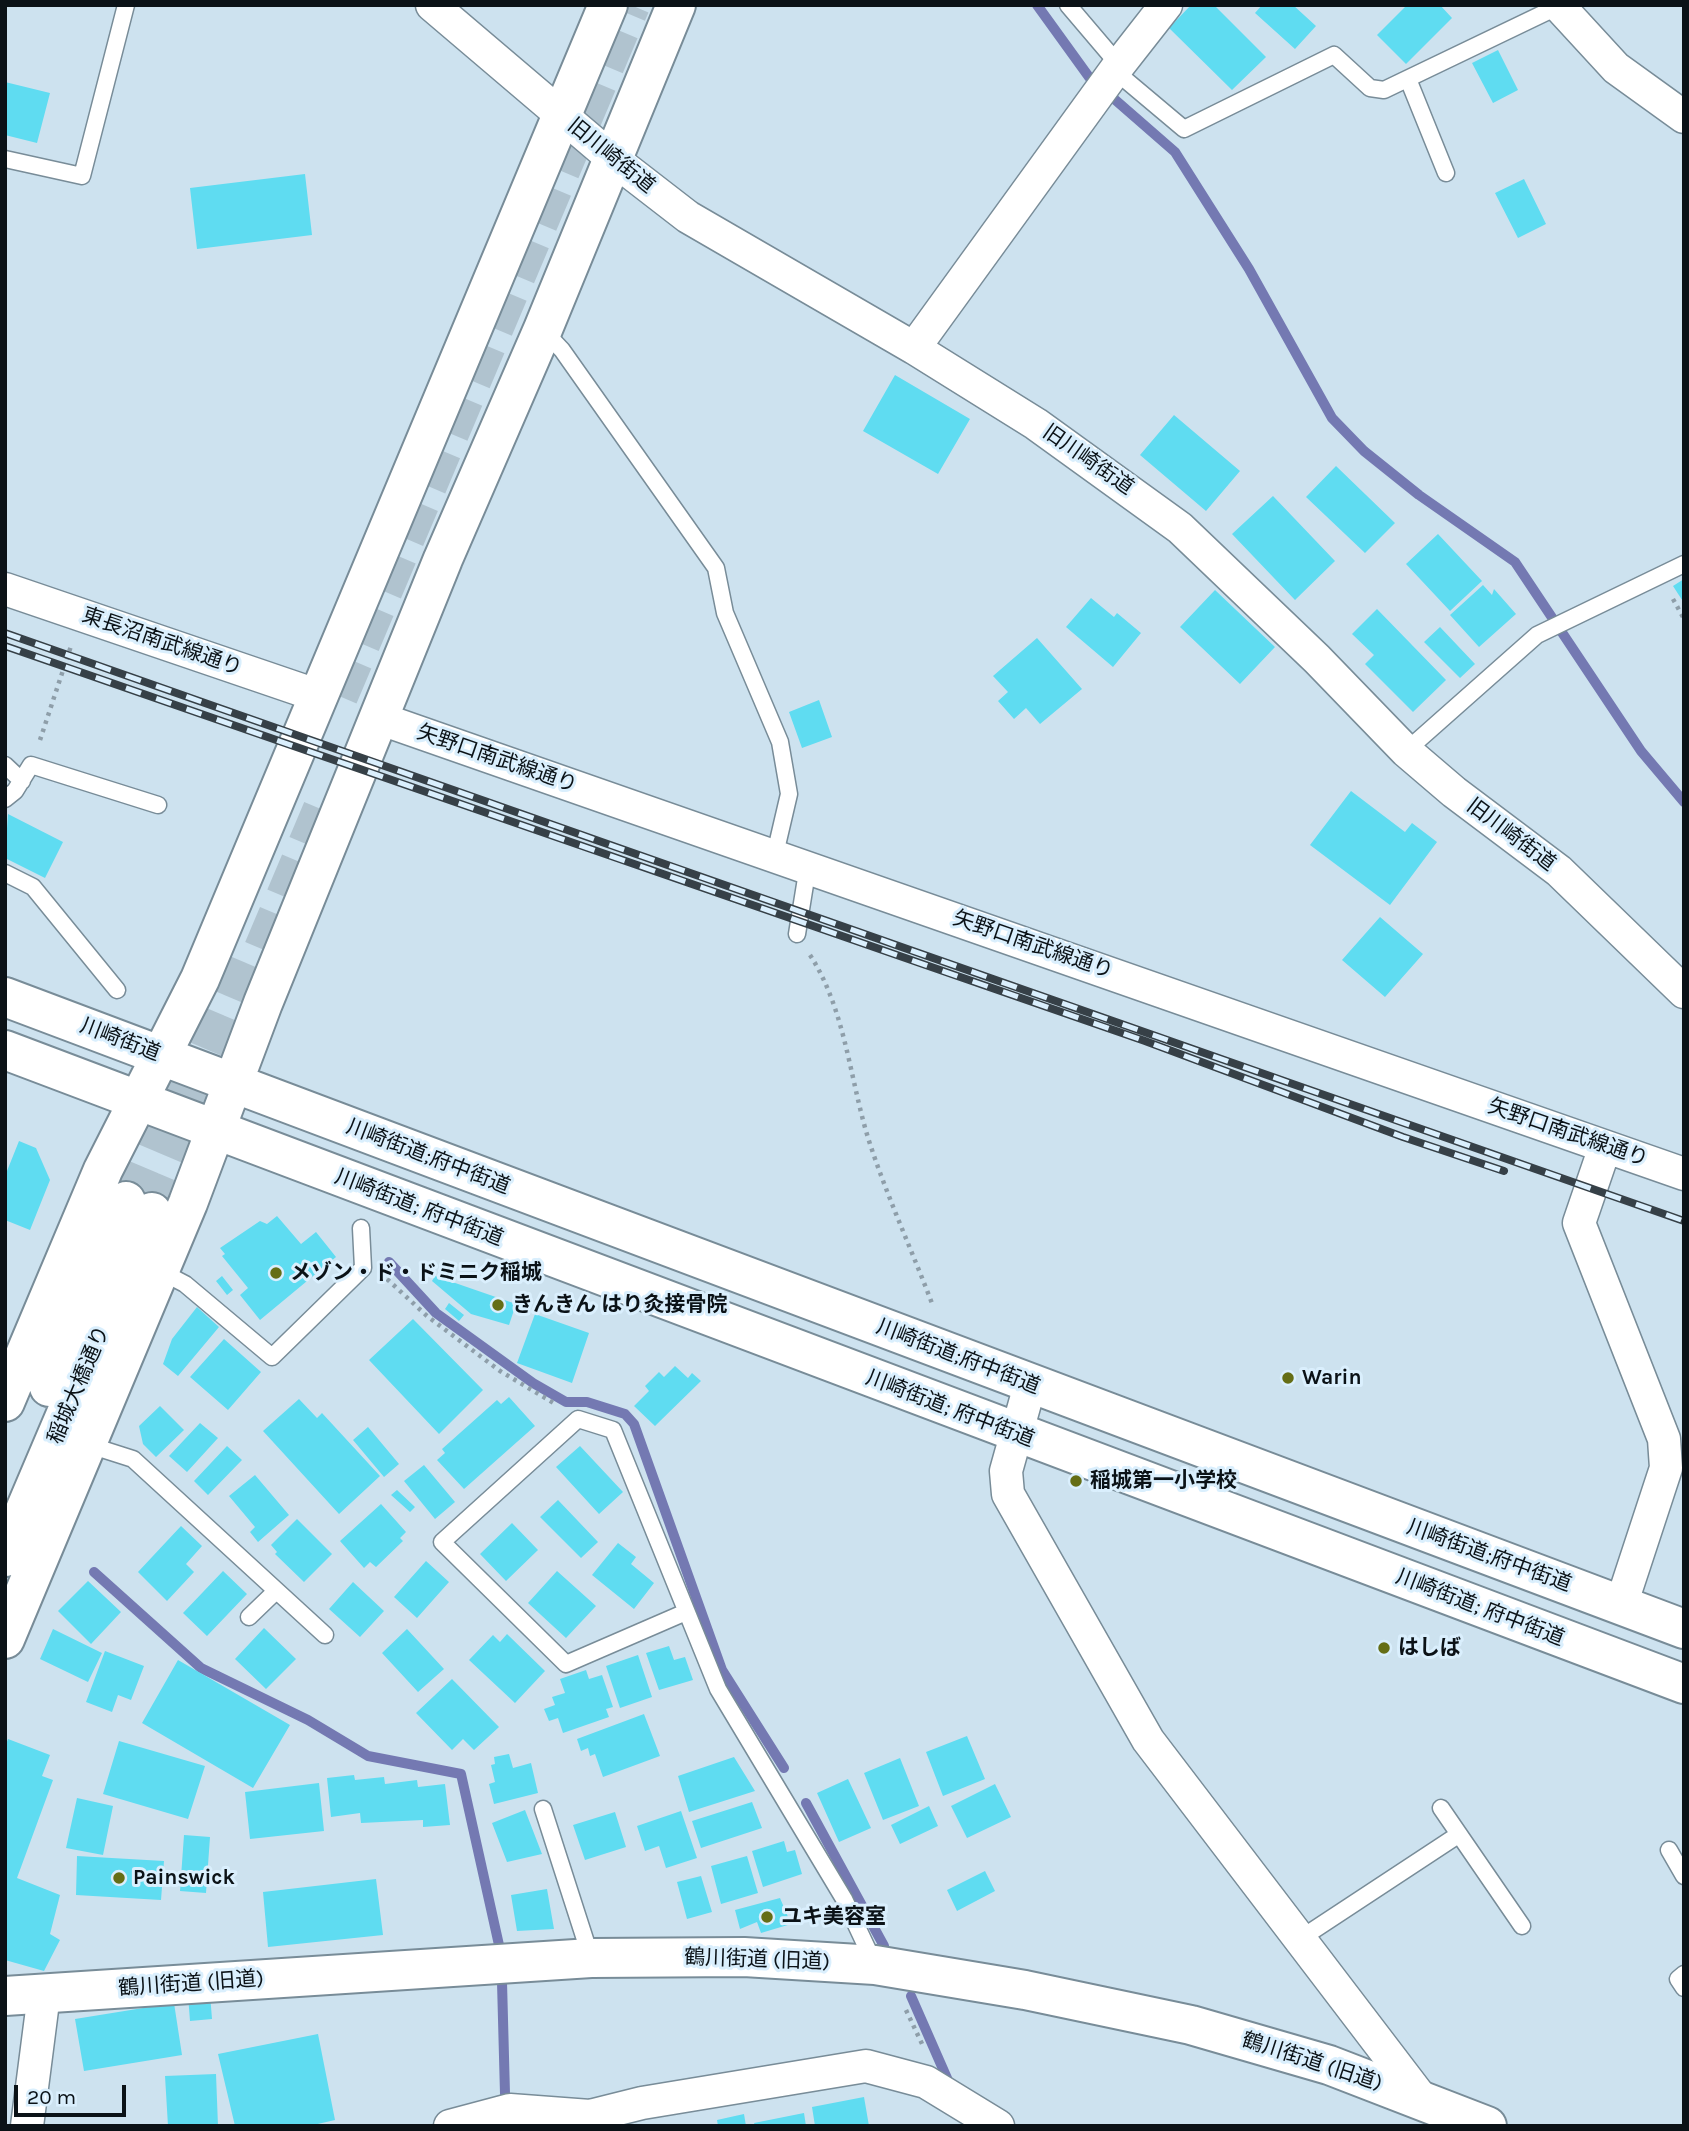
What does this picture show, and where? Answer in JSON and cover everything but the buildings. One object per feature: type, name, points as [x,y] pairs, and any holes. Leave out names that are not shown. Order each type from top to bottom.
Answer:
[{"type":"main road","points":[[5,1402],[103,1170],[200,979],[608,5]]},
{"type":"main road","points":[[5,1639],[160,1271],[263,1003],[381,719],[443,559],[676,5]]},
{"type":"main road","name":"川崎街道","points":[[5,997],[234,1083]]},
{"type":"main road","points":[[5,1050],[216,1130]]},
{"type":"main road","name":"川崎街道;府中街道","points":[[234,1083],[1030,1385],[1684,1629]]},
{"type":"main road","name":"川崎街道; 府中街道","points":[[216,1130],[1684,1684]]},
{"type":"main road","name":"稲城大橋通り","points":[[5,1492],[139,1207],[5,1557]]},
{"type":"main road","name":"鶴川街道 (旧道)","points":[[5,1996],[592,1958],[744,1957],[881,1966],[1025,1990],[1191,2025],[1329,2065],[1432,2110],[1486,2126]]},
{"type":"street","name":"旧川崎街道","points":[[432,5],[613,159],[688,217],[914,348],[1086,457],[1180,528],[1317,659],[1406,751],[1454,792],[1559,871],[1684,992]]},
{"type":"street","points":[[914,348],[1117,68],[1166,5]]},
{"type":"street","points":[[1558,6],[1616,68],[1684,117]]},
{"type":"street","name":"東長沼南武線通り","points":[[5,589],[319,696]]},
{"type":"street","name":"矢野口南武線通り","points":[[381,719],[775,854],[1684,1174]]},
{"type":"street","points":[[1605,1147],[1579,1223],[1664,1439],[1666,1468],[1621,1605]]},
{"type":"street","points":[[1030,1385],[1014,1433],[1006,1471],[1008,1493],[1148,1740],[1432,2110]]},
{"type":"street","points":[[27,2126],[44,1994]]},
{"type":"street","points":[[450,2126],[510,2110],[590,2116],[642,2103],[866,2066],[926,2082],[998,2126]]},
{"type":"lane","points":[[5,159],[82,176],[126,5]]},
{"type":"lane","points":[[1068,5],[1117,68],[1184,129],[1334,55],[1370,88],[1384,90],[1558,6]]},
{"type":"lane","points":[[1408,79],[1446,173]]},
{"type":"lane","points":[[542,329],[562,350],[716,568],[725,612],[780,742],[789,794],[775,854]]},
{"type":"lane","points":[[1406,751],[1537,635],[1572,621],[1684,564]]},
{"type":"lane","points":[[5,765],[22,781]]},
{"type":"lane","points":[[5,799],[22,781],[31,765],[158,805]]},
{"type":"lane","points":[[797,934],[808,866]]},
{"type":"lane","points":[[5,873],[33,887],[117,990]]},
{"type":"lane","points":[[160,1271],[185,1284],[272,1357],[363,1268],[361,1228]]},
{"type":"lane","points":[[686,1612],[566,1664],[442,1542],[578,1419],[613,1430],[718,1689],[881,1966]]},
{"type":"lane","points":[[86,1444],[133,1459],[325,1635]]},
{"type":"lane","points":[[249,1617],[276,1591]]},
{"type":"lane","points":[[1441,1808],[1522,1926]]},
{"type":"lane","points":[[543,1809],[592,1958]]},
{"type":"lane","points":[[1300,1939],[1458,1835]]},
{"type":"lane","points":[[1669,1850],[1684,1876]]},
{"type":"lane","points":[[1684,1974],[1678,1979],[1684,1989]]},
{"type":"path","points":[[31,765],[81,615]]},
{"type":"path","points":[[797,934],[820,970],[854,1072],[870,1146],[934,1308]]},
{"type":"path","points":[[363,1268],[391,1281],[426,1316],[500,1371],[578,1419]]},
{"type":"path","points":[[881,1966],[944,2093]]},
{"type":"waterway","points":[[1037,5],[1089,77],[1175,152],[1249,269],[1332,418],[1364,451],[1419,495],[1515,562],[1641,751],[1684,802]]},
{"type":"waterway","points":[[389,1262],[436,1313],[533,1383],[566,1402],[587,1402],[625,1414],[634,1424],[722,1670],[784,1768]]},
{"type":"waterway","points":[[94,1572],[201,1668],[308,1720],[368,1756],[461,1774],[499,1945]]},
{"type":"waterway","points":[[806,1803],[884,1946]]},
{"type":"waterway","points":[[502,1982],[505,2094]]},
{"type":"waterway","points":[[911,1996],[950,2085]]},
{"type":"tunnel","points":[[339,696],[631,5]]},
{"type":"tunnel","points":[[152,1212],[324,804]]},
{"type":"tunnel","points":[[126,1201],[231,952]]},
{"type":"railway","points":[[5,633],[1684,1221]]},
{"type":"railway","points":[[5,646],[1145,1041],[1403,1137],[1504,1171]]},
{"type":"place","name":"メゾン・ド・ドミニク稲城","points":[[276,1273]]},
{"type":"place","name":"きんきん はり灸接骨院","points":[[498,1305]]},
{"type":"place","name":"Warin","points":[[1288,1378]]},
{"type":"place","name":"稲城第一小学校","points":[[1076,1481]]},
{"type":"place","name":"はしば","points":[[1384,1648]]},
{"type":"place","name":"Painswick","points":[[119,1878]]},
{"type":"place","name":"ユキ美容室","points":[[767,1917]]}]
